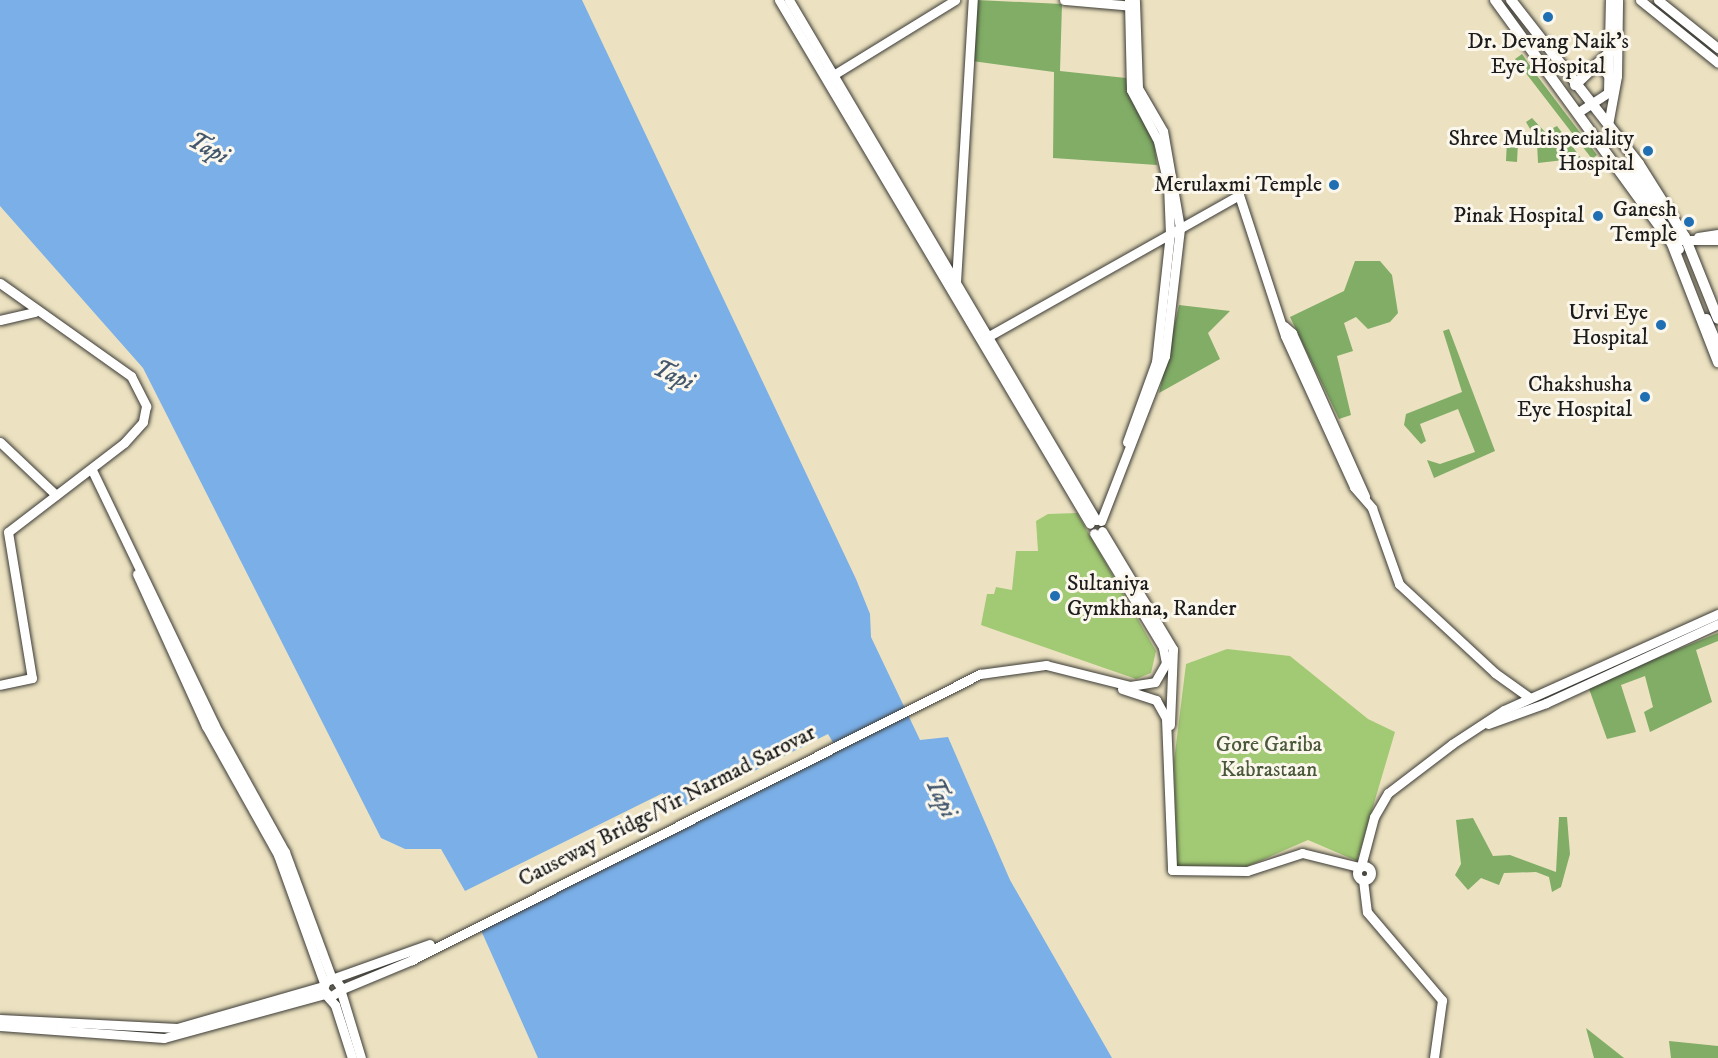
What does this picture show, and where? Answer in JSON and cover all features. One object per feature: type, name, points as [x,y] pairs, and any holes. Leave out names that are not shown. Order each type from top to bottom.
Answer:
[{"type":"main road","points":[[1495,0],[1577,113],[1632,170],[1682,240],[1718,319]]},
{"type":"main road","points":[[1511,0],[1608,125],[1658,223],[1682,240],[1718,362]]},
{"type":"main road","points":[[1575,85],[1611,51]]},
{"type":"main road","points":[[1598,63],[1610,77]]},
{"type":"street","points":[[779,0],[829,77],[1173,649],[1173,692],[1169,733],[1172,870],[1246,871],[1302,853],[1360,866],[1371,871],[1363,880],[1367,912],[1442,1000],[1434,1058]]},
{"type":"street","points":[[789,0],[829,77]]},
{"type":"street","points":[[973,0],[952,285],[989,336],[1097,525],[1163,647],[1167,663],[1151,691],[1169,733]]},
{"type":"street","points":[[1064,0],[1131,3]]},
{"type":"street","points":[[1577,113],[1594,106],[1606,97],[1610,77],[1610,0]]},
{"type":"street","points":[[1608,125],[1617,76],[1618,0]]},
{"type":"street","points":[[1640,0],[1718,63]]},
{"type":"street","points":[[1658,0],[1718,48]]},
{"type":"street","points":[[829,77],[953,1]]},
{"type":"street","points":[[1097,525],[1165,356],[1180,228],[1163,131],[1138,88],[1131,3]]},
{"type":"street","points":[[1097,525],[1156,362],[1170,234],[1168,184],[1158,141],[1130,86],[1131,3]]},
{"type":"street","points":[[989,336],[1239,195],[1284,326],[1292,333],[1365,496],[1404,590],[1530,698]]},
{"type":"street","points":[[1682,240],[1718,234]]},
{"type":"street","points":[[1682,240],[1718,240]]},
{"type":"street","points":[[1682,240],[1718,331]]},
{"type":"street","points":[[1682,240],[1718,346]]},
{"type":"street","points":[[0,284],[35,312],[131,376],[146,406],[143,422],[91,471],[8,532],[32,678],[0,684]]},
{"type":"street","points":[[0,320],[35,312]]},
{"type":"street","points":[[0,442],[56,495]]},
{"type":"street","points":[[91,471],[214,724],[285,852],[352,1058]]},
{"type":"street","points":[[1360,866],[1374,817],[1388,793],[1486,724],[1530,698],[1718,614]]},
{"type":"street","points":[[1486,724],[1546,703],[1718,624]]},
{"type":"street","name":"Causeway Bridge/Vir Narmad Sarovar","points":[[441,941],[911,706],[980,674],[1029,664],[1079,671]]},
{"type":"street","points":[[1079,671],[1130,686],[1168,682],[1173,692]]},
{"type":"street","points":[[1079,671],[1156,700],[1165,701],[1173,692]]},
{"type":"street","points":[[0,1026],[153,1039],[180,1036],[328,986],[441,941]]},
{"type":"street","points":[[0,1019],[151,1028],[193,1024],[328,986],[341,991],[441,941]]},
{"type":"street","points":[[328,986],[341,991]]},
{"type":"street","points":[[341,991],[361,1058]]},
{"type":"street","points":[[151,1028],[153,1039]]},
{"type":"green space","points":[[977,0],[1062,4],[1060,71],[1126,78],[1128,94],[1154,142],[1157,165],[1053,158],[1054,72],[972,61]]},
{"type":"green space","points":[[1522,54],[1597,155],[1592,159],[1515,59]]},
{"type":"green space","points":[[1532,118],[1545,132],[1557,126],[1581,158],[1538,163],[1537,143],[1518,143],[1517,162],[1506,161],[1507,140],[1522,130],[1528,137],[1533,134],[1526,122]]},
{"type":"green space","points":[[1355,261],[1380,261],[1392,275],[1398,313],[1390,322],[1368,329],[1356,317],[1344,323],[1353,351],[1337,356],[1351,415],[1339,419],[1290,317],[1344,291]]},
{"type":"green space","points":[[1179,305],[1230,311],[1208,333],[1220,359],[1159,393]]},
{"type":"green space","points":[[1449,329],[1495,451],[1434,478],[1427,460],[1440,464],[1475,452],[1458,409],[1420,424],[1426,441],[1421,444],[1404,425],[1406,414],[1462,392],[1443,331]]},
{"type":"green space","name":"Sultaniya Gymkhana, Rander","points":[[1077,513],[1156,651],[1151,673],[1136,679],[981,625],[987,594],[994,594],[996,587],[1012,590],[1016,551],[1038,551],[1036,521],[1048,514]]},
{"type":"green space","points":[[1718,633],[1718,641],[1696,650],[1712,702],[1650,732],[1644,712],[1653,707],[1645,676],[1621,685],[1636,732],[1607,739],[1588,686]]},
{"type":"green space","name":"Gore Gariba Kabrastaan","points":[[1227,649],[1290,656],[1368,719],[1395,732],[1357,861],[1308,840],[1246,867],[1177,866],[1174,761],[1186,664]]},
{"type":"green space","points":[[1559,817],[1567,817],[1570,854],[1561,887],[1552,892],[1549,877],[1536,872],[1504,873],[1499,885],[1481,878],[1468,890],[1455,875],[1461,864],[1456,820],[1473,818],[1493,856],[1510,855],[1556,872]]},
{"type":"green space","points":[[1586,1028],[1624,1058],[1594,1058]]},
{"type":"green space","points":[[1669,1041],[1718,1046],[1718,1058],[1671,1058]]},
{"type":"water","name":"Tapi","points":[[0,0],[582,0],[856,579],[870,614],[871,637],[920,740],[948,737],[1010,880],[1112,1058],[538,1058],[480,928],[837,749],[828,734],[672,812],[663,793],[465,891],[441,849],[405,849],[381,838],[143,368],[0,206]]},
{"type":"place","name":"Dr. Devang Naik's Eye Hospital","points":[[1548,17]]},
{"type":"place","name":"Shree Multispeciality Hospital","points":[[1648,151]]},
{"type":"place","name":"Merulaxmi Temple","points":[[1334,185]]},
{"type":"place","name":"Pinak Hospital","points":[[1598,216]]},
{"type":"place","name":"Ganesh Temple","points":[[1689,222]]},
{"type":"place","name":"Urvi Eye Hospital","points":[[1661,325]]},
{"type":"place","name":"Chakshusha Eye Hospital","points":[[1645,397]]},
{"type":"place","name":"Sultaniya Gymkhana, Rander","points":[[1055,596]]}]
